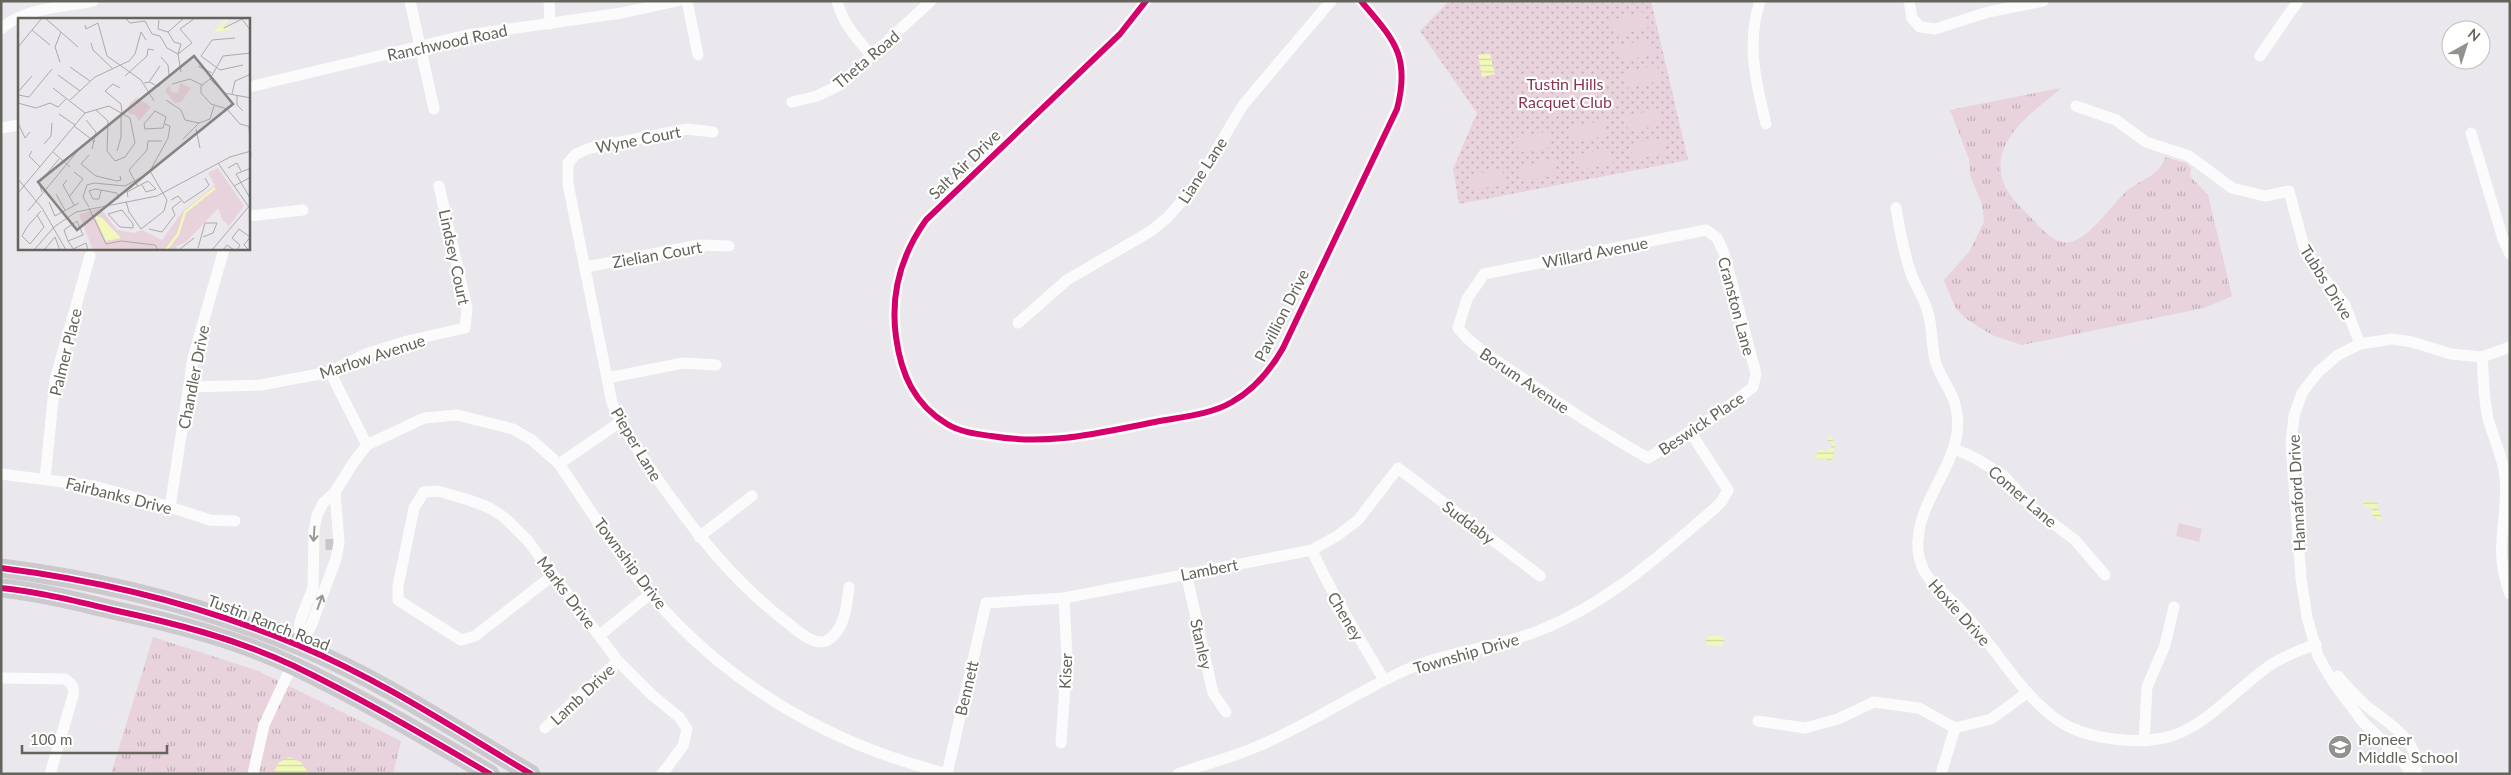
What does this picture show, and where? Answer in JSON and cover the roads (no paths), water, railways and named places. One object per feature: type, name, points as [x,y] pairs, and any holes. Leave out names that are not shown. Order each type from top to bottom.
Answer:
[{"type":"main road","name":"Tustin Ranch Road","points":[[1,568],[69,577],[140,593],[196,608],[299,646],[361,675],[531,774]]},
{"type":"main road","name":"Tustin Ranch Road","points":[[1,588],[32,591],[170,622],[220,637],[292,665],[390,715],[490,774]]},
{"type":"street","points":[[1,28],[8,22],[26,14],[92,1]]},
{"type":"street","points":[[410,1],[434,109]]},
{"type":"street","points":[[549,1],[550,24]]},
{"type":"street","name":"Ranchwood Road","points":[[250,87],[421,48],[466,35],[622,13],[677,1]]},
{"type":"street","points":[[686,1],[698,55]]},
{"type":"street","points":[[837,1],[840,15],[872,56]]},
{"type":"street","name":"Theta Road","points":[[792,102],[817,96],[838,86],[931,1]]},
{"type":"street","name":"Salt Air Drive","points":[[910,388],[902,367],[893,316],[899,271],[916,234],[926,220],[979,168],[1120,34],[1146,1]]},
{"type":"street","name":"Liane Lane","points":[[1018,323],[1067,280],[1145,235],[1168,217],[1195,186],[1243,105],[1331,1]]},
{"type":"street","name":"Pavillion Drive","points":[[910,388],[921,404],[950,426],[973,434],[1007,439],[1051,440],[1202,413],[1231,403],[1256,386],[1271,368],[1283,348],[1398,109],[1402,80],[1396,46],[1385,29],[1361,1]]},
{"type":"street","points":[[1760,1],[1756,14],[1752,54],[1757,88],[1766,124]]},
{"type":"street","points":[[1910,1],[1912,18],[1920,26],[1935,29],[1988,12],[2043,1]]},
{"type":"street","points":[[2260,56],[2298,1]]},
{"type":"street","name":"Tubbs Drive","points":[[2076,106],[2116,120],[2146,142],[2189,156],[2232,188],[2265,196],[2289,191],[2304,247],[2316,268],[2345,304],[2360,344]]},
{"type":"street","points":[[1,128],[18,125]]},
{"type":"street","name":"Wyne Court","points":[[568,163],[576,154],[590,148],[686,129],[713,132]]},
{"type":"street","points":[[2471,133],[2503,239],[2510,254]]},
{"type":"street","name":"Pieper Lane","points":[[568,163],[568,184],[612,403],[620,422],[700,537],[724,566],[754,596],[804,635],[817,641],[826,641],[835,633],[847,609],[849,587]]},
{"type":"street","name":"Lindsey Court","points":[[439,186],[467,308],[465,328]]},
{"type":"street","name":"Hoxie Drive","points":[[1896,208],[1912,275],[1928,312],[1936,361],[1955,404],[1958,425],[1955,449],[1937,483],[1921,522],[1918,542],[1919,559],[1925,573],[1934,585],[1960,609],[2027,693],[2063,723],[2102,738],[2144,741],[2167,738],[2191,726],[2232,698],[2272,664],[2316,644]]},
{"type":"street","points":[[250,216],[303,210]]},
{"type":"street","name":"Willard Avenue","points":[[1484,274],[1706,230]]},
{"type":"street","name":"Cranston Lane","points":[[1706,230],[1717,238],[1724,253],[1756,374],[1753,387]]},
{"type":"street","name":"Zielian Court","points":[[586,267],[698,245],[730,246]]},
{"type":"street","name":"Chandler Drive","points":[[170,507],[194,358],[224,250]]},
{"type":"street","name":"Palmer Place","points":[[44,479],[55,380],[90,256]]},
{"type":"street","name":"Borum Avenue","points":[[1484,274],[1468,299],[1458,328],[1468,341],[1582,419],[1648,458]]},
{"type":"street","name":"Marlow Avenue","points":[[189,387],[260,385],[330,372],[366,354],[398,343],[465,328]]},
{"type":"street","name":"Hannaford Drive","points":[[2411,774],[2402,760],[2362,721],[2333,682],[2318,656],[2307,617],[2302,586],[2293,477],[2292,428],[2297,405],[2310,381],[2327,363],[2360,344],[2392,339],[2412,342],[2451,354],[2482,357],[2510,347]]},
{"type":"street","points":[[2482,357],[2488,418],[2501,456],[2505,478],[2500,555],[2502,575],[2510,594]]},
{"type":"street","points":[[607,378],[682,363],[716,365]]},
{"type":"street","points":[[330,372],[367,445]]},
{"type":"street","name":"Beswick Place","points":[[1648,458],[1691,433],[1753,387]]},
{"type":"street","name":"Township Drive","points":[[299,646],[300,621],[313,588],[312,559],[316,519],[324,503],[335,492],[353,462],[367,445],[424,418],[457,415],[512,429],[532,440],[559,464],[650,594],[693,638],[725,666],[781,706],[818,727],[871,750],[948,774]]},
{"type":"street","points":[[559,464],[620,422]]},
{"type":"street","name":"Township Drive","points":[[1178,774],[1256,747],[1325,713],[1384,680],[1416,666],[1517,639],[1581,612],[1612,593],[1714,509],[1722,501],[1728,490],[1691,433]]},
{"type":"street","name":"Comer Lane","points":[[1955,449],[1975,458],[2004,476],[2033,508],[2075,540],[2105,575]]},
{"type":"street","name":"Lambert","points":[[986,603],[1064,598],[1312,550],[1337,536],[1358,520],[1398,468]]},
{"type":"street","name":"Suddaby","points":[[1398,468],[1540,576]]},
{"type":"street","name":"Fairbanks Drive","points":[[1,474],[94,486],[210,520],[235,520]]},
{"type":"street","name":"Marks Drive","points":[[552,576],[475,636],[461,640],[398,600],[398,586],[414,508],[424,492],[438,491],[490,508],[505,518],[528,542],[618,661],[652,696],[678,717],[687,729],[683,746],[662,774]]},
{"type":"street","name":"Township Drive","points":[[292,665],[299,646],[311,626],[339,543],[335,492]]},
{"type":"street","points":[[700,537],[752,496]]},
{"type":"street","points":[[331,537],[337,526]]},
{"type":"street","name":"Cheney","points":[[1312,550],[1330,590],[1348,616],[1384,680]]},
{"type":"street","name":"Stanley","points":[[1186,573],[1213,693],[1226,712]]},
{"type":"street","points":[[600,635],[650,594]]},
{"type":"street","name":"Kiser","points":[[1061,743],[1067,658],[1064,598]]},
{"type":"street","name":"Bennett","points":[[948,774],[986,603]]},
{"type":"street","points":[[2144,741],[2147,687],[2165,645],[2174,607]]},
{"type":"street","points":[[2316,644],[2342,681],[2406,739],[2414,752],[2418,766],[2415,774]]},
{"type":"street","name":"Lamb Drive","points":[[545,728],[618,661]]},
{"type":"street","name":"Tustin Ranch Road","points":[[253,774],[264,725],[292,665]]},
{"type":"street","points":[[1,678],[64,679],[72,684],[73,696],[50,774]]},
{"type":"street","points":[[1758,721],[1805,728],[1838,719],[1874,702],[1919,708],[1955,728],[1991,719],[2027,693]]},
{"type":"street","points":[[1941,774],[1955,728]]},
{"type":"tunnel","points":[[331,537],[331,550]]},
{"type":"place","name":"Pioneer Middle School","points":[[2340,747]]},
{"type":"park label","name":"Tustin Hills Racquet Club","points":[[1565,92]]}]
